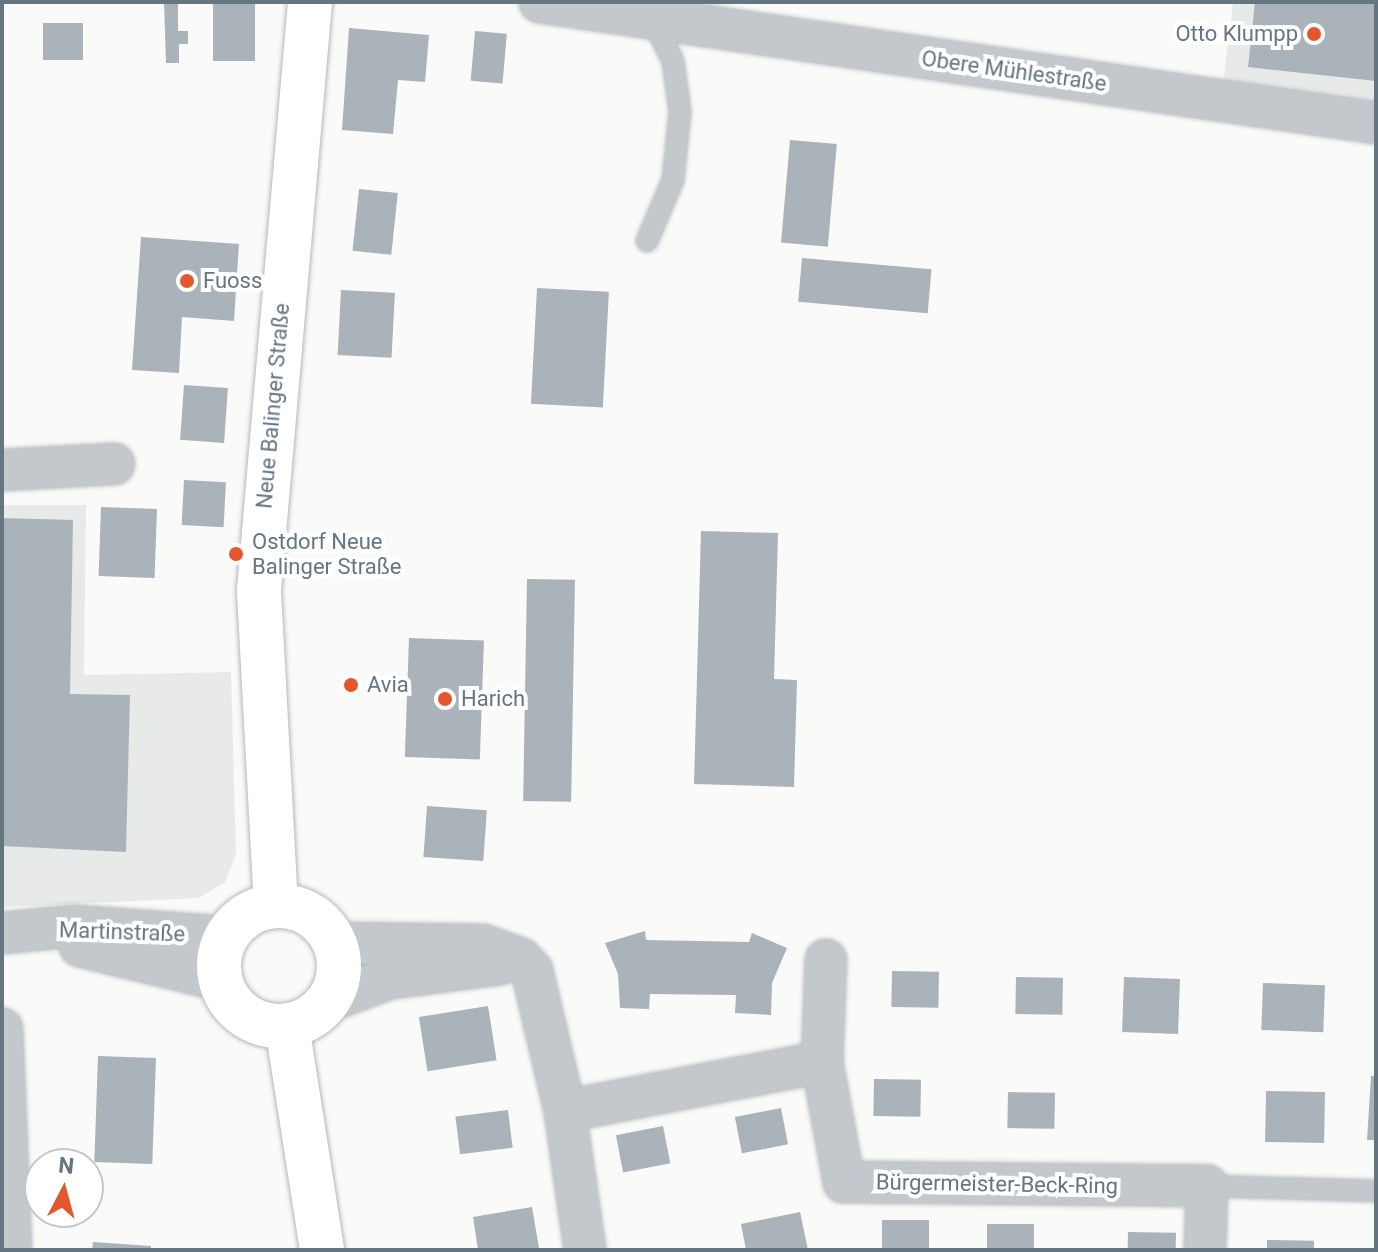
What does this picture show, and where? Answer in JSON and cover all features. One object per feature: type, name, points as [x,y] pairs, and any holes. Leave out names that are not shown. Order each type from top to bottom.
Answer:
[{"type":"main road","name":"Neue Balinger Straße","points":[[276,906],[259,590],[310,2]]},
{"type":"main road","points":[[276,906],[298,908],[318,920],[336,943],[339,973],[329,1001],[309,1019],[287,1026],[263,1024],[242,1013],[221,980],[226,937],[252,912],[276,906]]},
{"type":"main road","points":[[287,1026],[322,1250]]},
{"type":"street","name":"Obere Mühlestraße","points":[[540,2],[1376,123]]},
{"type":"street","points":[[2,470],[114,464]]},
{"type":"street","name":"Martinstraße","points":[[10,933],[74,926],[226,937]]},
{"type":"street","name":"Martinstraße","points":[[10,933],[221,980]]},
{"type":"street","points":[[336,943],[483,945],[521,959],[532,971],[544,1005],[565,1111],[585,1250]]},
{"type":"street","points":[[329,1001],[390,978],[465,971],[521,959]]},
{"type":"street","name":"Bürgermeister-Beck-Ring","points":[[826,960],[822,1062],[844,1182],[1207,1186]]},
{"type":"street","points":[[2,1029],[11,1250]]},
{"type":"street","points":[[565,1111],[822,1062]]},
{"type":"street","points":[[1205,1250],[1207,1186]]},
{"type":"lane","points":[[647,241],[673,180],[680,112],[673,61],[652,19]]},
{"type":"lane","points":[[1207,1186],[1376,1191]]},
{"type":"shaded area","points":[[1233,2],[1376,2],[1376,123],[1221,101]]},
{"type":"shaded area","points":[[2,505],[86,505],[84,675],[231,672],[236,855],[225,882],[199,898],[2,907]]},
{"type":"building","points":[[164,2],[178,2],[178,31],[188,31],[188,44],[179,44],[179,63],[166,63]]},
{"type":"building","points":[[213,2],[255,2],[255,61],[213,61]]},
{"type":"building","name":"Otto Klumpp","points":[[1255,2],[1376,2],[1376,81],[1248,67]]},
{"type":"building","points":[[43,23],[83,23],[83,60],[43,60]]},
{"type":"building","points":[[349,28],[429,35],[425,82],[398,80],[393,134],[342,130]]},
{"type":"building","points":[[475,31],[507,34],[503,84],[471,81]]},
{"type":"building","points":[[790,140],[837,144],[828,247],[781,243]]},
{"type":"building","points":[[359,189],[398,193],[391,255],[353,251]]},
{"type":"building","name":"Fuoss","points":[[141,237],[239,244],[234,321],[182,317],[179,373],[132,370]]},
{"type":"building","points":[[802,258],[932,269],[928,313],[798,302]]},
{"type":"building","points":[[537,288],[609,292],[603,408],[531,404]]},
{"type":"building","points":[[341,290],[395,293],[392,358],[338,355]]},
{"type":"building","points":[[184,385],[228,388],[224,443],[180,440]]},
{"type":"building","points":[[184,480],[226,482],[224,527],[182,525]]},
{"type":"building","points":[[101,507],[157,509],[155,578],[99,576]]},
{"type":"building","points":[[2,518],[73,520],[70,694],[130,695],[126,852],[2,846]]},
{"type":"building","points":[[701,531],[778,533],[774,679],[797,680],[794,787],[694,784]]},
{"type":"building","points":[[527,579],[575,580],[571,802],[523,801]]},
{"type":"building","name":"Harich","points":[[409,638],[484,641],[480,760],[405,757]]},
{"type":"building","points":[[427,806],[487,810],[483,861],[423,857]]},
{"type":"building","points":[[645,931],[646,940],[749,942],[752,933],[787,948],[772,983],[771,1015],[735,1013],[736,995],[650,994],[649,1009],[620,1008],[618,974],[605,943]]},
{"type":"building","points":[[892,971],[939,972],[938,1008],[891,1007]]},
{"type":"building","points":[[1016,977],[1063,978],[1062,1015],[1015,1014]]},
{"type":"building","points":[[1124,977],[1180,979],[1178,1034],[1122,1032]]},
{"type":"building","points":[[1263,983],[1325,985],[1323,1032],[1261,1030]]},
{"type":"building","points":[[488,1006],[497,1060],[427,1071],[419,1017]]},
{"type":"building","points":[[98,1056],[156,1058],[152,1164],[104,1162],[104,1148],[95,1148]]},
{"type":"building","points":[[1371,1076],[1376,1076],[1376,1140],[1367,1140]]},
{"type":"building","points":[[874,1079],[921,1080],[920,1117],[873,1116]]},
{"type":"building","points":[[1266,1091],[1325,1092],[1324,1143],[1265,1142]]},
{"type":"building","points":[[1008,1092],[1055,1093],[1054,1129],[1007,1128]]},
{"type":"building","points":[[781,1108],[788,1144],[742,1153],[735,1117]]},
{"type":"building","points":[[508,1110],[513,1148],[460,1154],[455,1116]]},
{"type":"building","points":[[663,1126],[670,1163],[623,1172],[616,1135]]},
{"type":"building","points":[[532,1207],[539,1248],[478,1250],[473,1217]]},
{"type":"building","points":[[800,1212],[808,1250],[746,1250],[741,1224]]},
{"type":"building","points":[[882,1220],[929,1220],[929,1250],[882,1250]]},
{"type":"building","points":[[987,1224],[1034,1224],[1034,1250],[987,1250]]},
{"type":"building","points":[[1128,1232],[1176,1233],[1176,1250],[1128,1250]]},
{"type":"building","points":[[1267,1240],[1314,1241],[1314,1250],[1267,1250]]},
{"type":"building","points":[[93,1242],[151,1246],[151,1250],[92,1250]]},
{"type":"place","name":"Otto Klumpp","points":[[1314,34]]},
{"type":"place","name":"Fuoss","points":[[187,281]]},
{"type":"place","name":"Ostdorf Neue Balinger Straße","points":[[236,554]]},
{"type":"place","name":"Avia","points":[[351,685]]},
{"type":"place","name":"Harich","points":[[445,699]]}]
